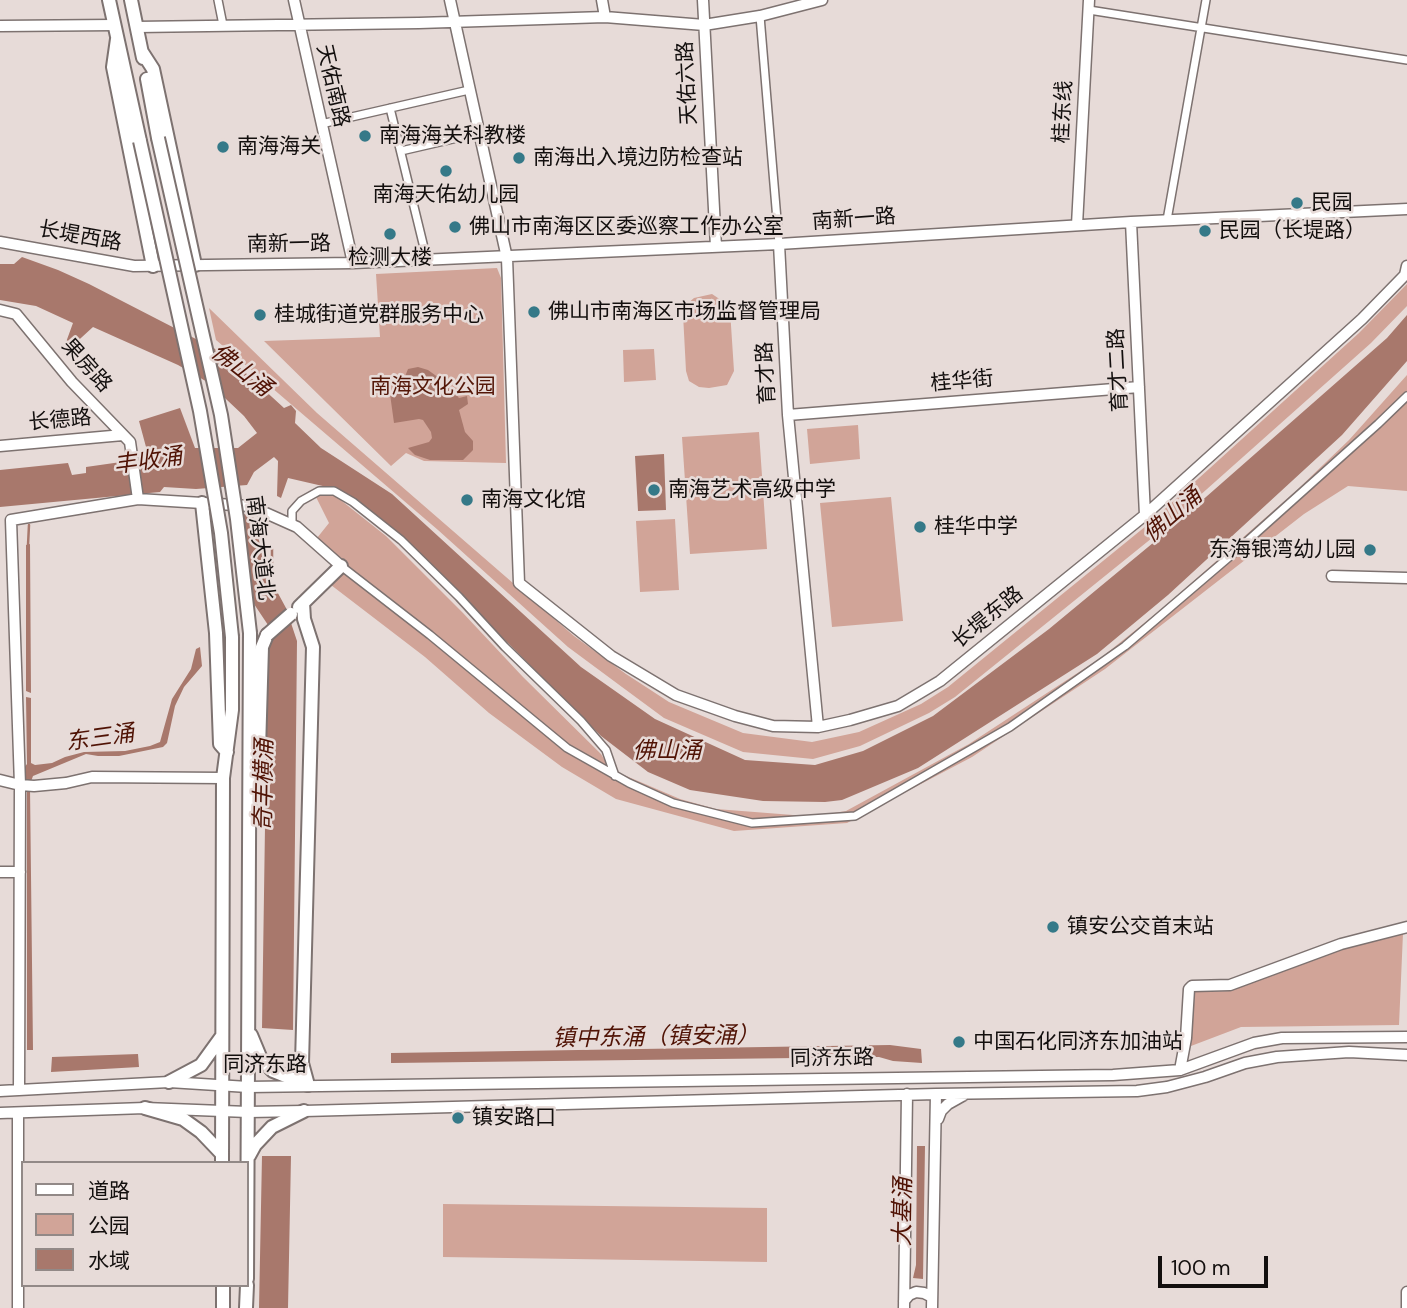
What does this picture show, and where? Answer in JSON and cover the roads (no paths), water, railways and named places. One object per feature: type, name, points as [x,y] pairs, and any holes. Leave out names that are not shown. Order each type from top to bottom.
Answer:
[{"type":"highway","name":"南海大道北","points":[[109,0],[200,411],[221,533],[232,638],[232,710],[223,778],[222,1158]]},
{"type":"highway","name":"南海大道北","points":[[131,0],[158,138],[221,415],[237,519],[250,633],[248,1160]]},
{"type":"highway","points":[[117,38],[113,67],[153,266]]},
{"type":"highway","points":[[142,52],[153,69],[195,265]]},
{"type":"highway","points":[[202,503],[216,633],[220,744],[227,752]]},
{"type":"highway","points":[[250,780],[258,765],[262,647],[267,635],[341,566]]},
{"type":"highway","points":[[303,603],[304,618],[313,647],[302,1063],[308,1085]]},
{"type":"highway","points":[[248,1029],[261,1059],[273,1071],[308,1085]]},
{"type":"highway","points":[[169,1083],[201,1065],[222,1035]]},
{"type":"highway","points":[[145,1108],[183,1119],[201,1132],[222,1158]]},
{"type":"highway","points":[[248,1160],[255,1145],[272,1127],[304,1111]]},
{"type":"highway","points":[[223,1287],[223,1308]]},
{"type":"highway","points":[[246,1308],[247,1287]]},
{"type":"street","points":[[218,0],[223,25]]},
{"type":"street","name":"天佑南路","points":[[294,0],[353,263]]},
{"type":"street","points":[[450,0],[507,258]]},
{"type":"street","points":[[602,0],[605,17]]},
{"type":"street","name":"天佑六路","points":[[703,0],[716,247]]},
{"type":"street","points":[[137,27],[605,17],[704,25],[760,16],[822,0]]},
{"type":"street","points":[[1167,220],[1206,0]]},
{"type":"street","points":[[1089,5],[1201,28],[1407,60]]},
{"type":"street","name":"桂东线","points":[[1077,225],[1089,5]]},
{"type":"street","name":"育才路","points":[[760,16],[779,244],[788,415],[818,727]]},
{"type":"street","points":[[0,26],[114,24]]},
{"type":"street","points":[[321,124],[469,90]]},
{"type":"street","points":[[390,108],[427,260]]},
{"type":"street","points":[[401,151],[479,133]]},
{"type":"street","name":"南新一路","points":[[177,266],[507,258],[1407,209]]},
{"type":"street","name":"育才二路","points":[[1131,222],[1145,515]]},
{"type":"street","name":"长堤西路","points":[[0,242],[134,266],[177,266]]},
{"type":"street","name":"长堤东路","points":[[507,258],[519,583],[611,656],[676,695],[773,726],[818,727],[898,706],[940,681],[1145,515],[1362,319],[1405,275],[1407,266]]},
{"type":"street","name":"果房路","points":[[0,310],[16,314],[72,382],[130,442],[138,499]]},
{"type":"street","name":"桂华街","points":[[788,415],[1139,387]]},
{"type":"street","points":[[19,1090],[20,785],[11,520],[138,499],[250,506],[292,524],[567,748],[615,776],[673,803],[752,823],[855,816],[1010,727],[1125,646],[1235,552],[1407,396]]},
{"type":"street","name":"长德路","points":[[0,446],[123,435]]},
{"type":"street","points":[[292,524],[292,511],[301,501],[319,491],[334,491],[353,502],[401,540],[581,721],[606,750],[615,776]]},
{"type":"street","points":[[1332,576],[1407,578]]},
{"type":"street","points":[[0,780],[20,785],[66,783],[92,777],[223,778]]},
{"type":"street","points":[[0,872],[20,872]]},
{"type":"street","points":[[1180,1070],[1186,1038],[1189,989],[1192,986],[1230,985],[1341,944],[1407,927]]},
{"type":"street","points":[[1349,1052],[1393,1048],[1394,1041],[1386,1037]]},
{"type":"street","name":"同济东路","points":[[0,1091],[169,1083],[248,1087],[1113,1075],[1180,1070],[1254,1043],[1282,1038],[1407,1037]]},
{"type":"street","name":"同济东路","points":[[0,1113],[145,1108],[304,1111],[907,1094],[1137,1091],[1205,1077],[1245,1063],[1277,1057],[1349,1052],[1407,1055]]},
{"type":"street","points":[[904,1304],[907,1094]]},
{"type":"street","points":[[932,1303],[936,1094]]},
{"type":"street","points":[[934,1151],[937,1120],[941,1111],[965,1094]]},
{"type":"street","points":[[880,1096],[901,1109],[907,1124]]},
{"type":"street","points":[[18,1113],[21,1202],[18,1308]]},
{"type":"street","points":[[904,1304],[909,1295],[916,1292],[924,1293],[932,1303]]},
{"type":"street","points":[[1407,1292],[1407,1308]]},
{"type":"water","name":"佛山涌","points":[[22,257],[89,284],[225,354],[284,408],[291,405],[296,411],[295,423],[321,448],[392,494],[581,667],[655,719],[745,760],[815,765],[863,751],[933,716],[1049,629],[1165,533],[1387,338],[1407,315],[1407,361],[1342,435],[1168,595],[1097,654],[918,768],[842,800],[763,801],[690,790],[648,772],[601,736],[397,532],[340,490],[288,478],[281,498],[277,496],[278,461],[274,457],[254,472],[247,485],[196,489],[164,487],[160,492],[0,507],[0,470],[68,463],[72,475],[86,473],[86,467],[149,458],[139,421],[180,408],[195,448],[238,448],[257,433],[244,416],[209,383],[178,365],[93,327],[70,348],[65,345],[73,323],[36,306],[0,300],[0,264],[14,264]]},
{"type":"water","points":[[418,367],[428,370],[446,383],[459,398],[467,396],[468,404],[459,410],[465,432],[473,441],[473,450],[463,460],[430,460],[415,455],[408,448],[429,442],[432,438],[431,432],[423,420],[419,419],[394,423],[390,394],[392,391],[393,394],[398,392],[399,382],[404,379],[408,369]]},
{"type":"water","points":[[664,454],[666,510],[638,511],[635,456]]},
{"type":"water","points":[[234,512],[253,516],[267,573],[286,608],[297,641],[293,1030],[262,1028],[268,625],[254,604]]},
{"type":"water","points":[[30,544],[31,693],[26,691],[26,545]]},
{"type":"water","points":[[200,647],[202,666],[184,687],[175,706],[167,743],[163,747],[119,756],[86,754],[33,776],[30,784],[26,784],[26,697],[31,698],[31,763],[35,765],[52,763],[84,752],[125,751],[150,746],[160,742],[172,699],[191,669],[196,649]]},
{"type":"water","points":[[27,788],[30,788],[33,1050],[27,1050]]},
{"type":"water","points":[[890,1045],[921,1049],[922,1063],[879,1057],[391,1063],[391,1053]]},
{"type":"water","points":[[138,1054],[139,1067],[51,1072],[52,1057]]},
{"type":"water","points":[[917,1146],[925,1146],[923,1279],[913,1278],[916,1265]]},
{"type":"water","points":[[262,1156],[291,1156],[288,1308],[259,1308]]},
{"type":"waterway","points":[[28,545],[29,525]]},
{"type":"waterway","name":"奇丰横涌","points":[[268,576],[272,571],[272,549]]},
{"type":"place","name":"南海海关科教楼","points":[[365,136]]},
{"type":"place","name":"南海海关","points":[[223,147]]},
{"type":"place","name":"南海出入境边防检查站","points":[[519,158]]},
{"type":"place","name":"南海天佑幼儿园","points":[[446,171]]},
{"type":"place","name":"民园","points":[[1297,203]]},
{"type":"place","name":"佛山市南海区区委巡察工作办公室","points":[[455,227]]},
{"type":"place","name":"民园（长堤路）","points":[[1205,231]]},
{"type":"place","name":"检测大楼","points":[[390,234]]},
{"type":"place","name":"佛山市南海区市场监督管理局","points":[[534,312]]},
{"type":"place","name":"桂城街道党群服务中心","points":[[260,315]]},
{"type":"place","name":"南海艺术高级中学","points":[[654,490]]},
{"type":"place","name":"南海文化馆","points":[[467,500]]},
{"type":"place","name":"桂华中学","points":[[920,527]]},
{"type":"place","name":"东海银湾幼儿园","points":[[1370,550]]},
{"type":"place","name":"镇安公交首末站","points":[[1053,927]]},
{"type":"place","name":"中国石化同济东加油站","points":[[959,1042]]},
{"type":"place","name":"镇安路口","points":[[458,1118]]},
{"type":"park label","name":"南海文化公园","points":[[433,387]]},
{"type":"water label","name":"丰收涌","points":[[148,462]]},
{"type":"water label","name":"东三涌","points":[[100,739]]},
{"type":"water label","name":"镇中东涌（镇安涌）","points":[[656,1038]]},
{"type":"water label","name":"大基涌","points":[[904,1212]]}]
